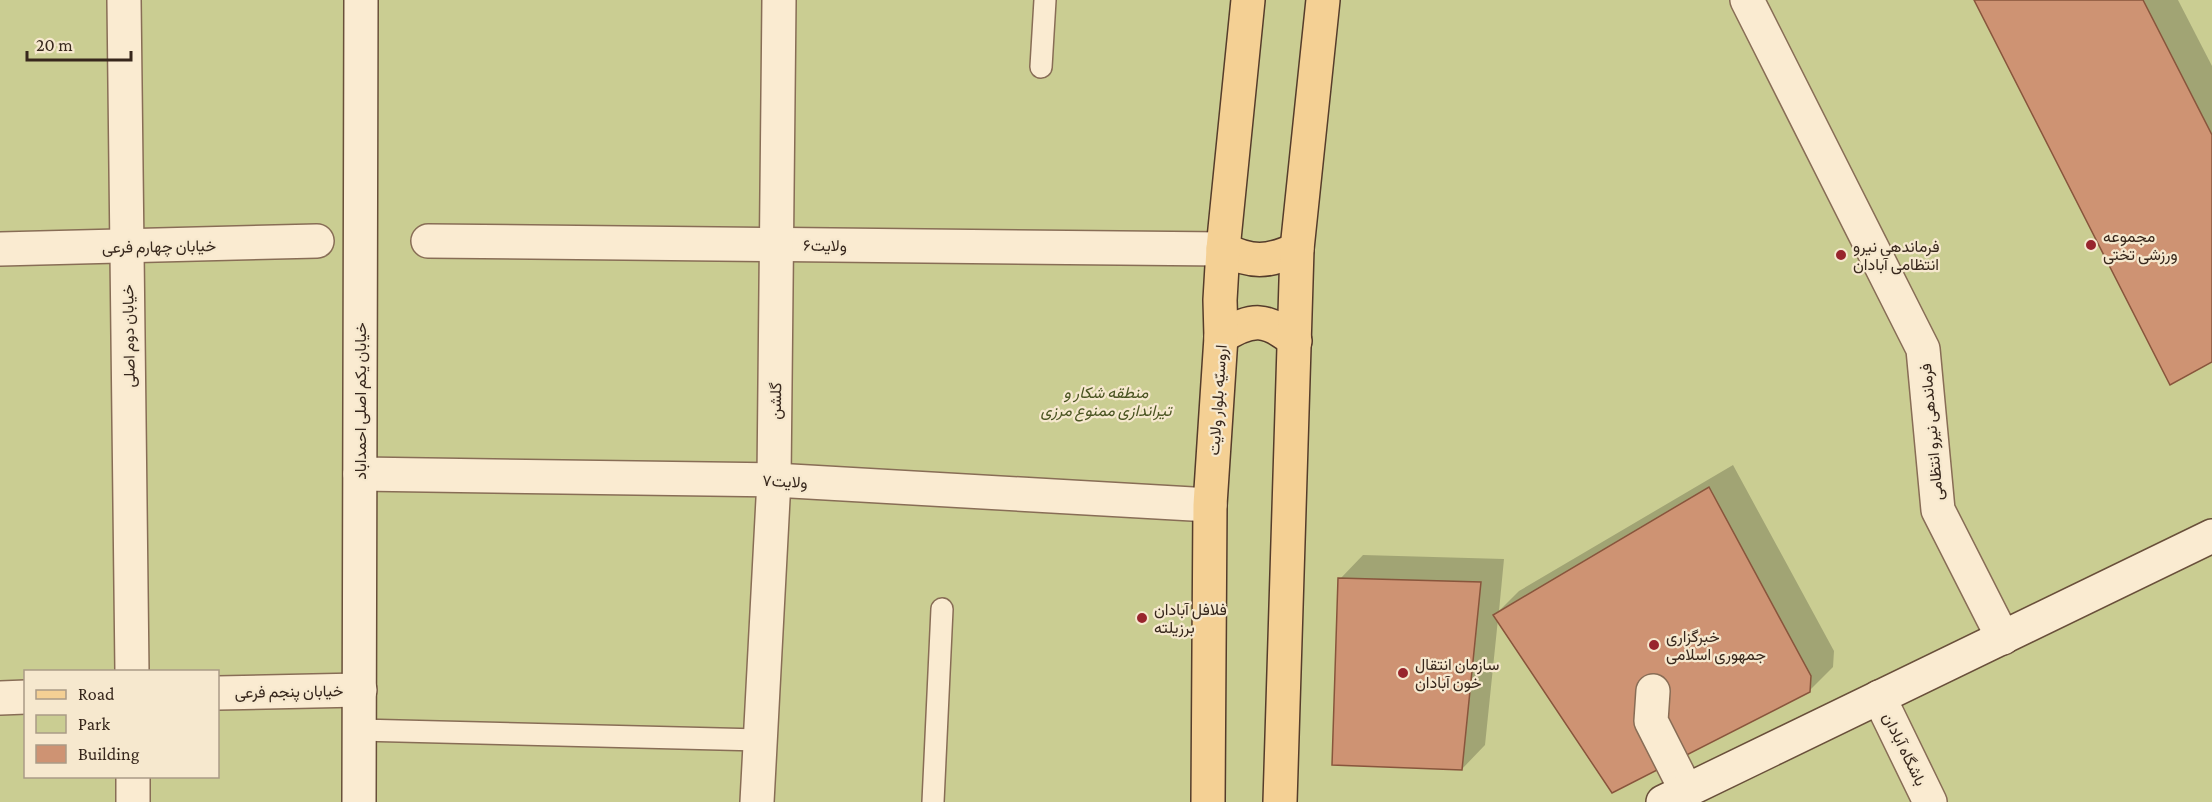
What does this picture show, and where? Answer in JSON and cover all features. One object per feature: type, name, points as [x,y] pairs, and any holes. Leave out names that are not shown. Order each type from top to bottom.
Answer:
[{"type":"main road","name":"اروسیّه بلوار ولایت","points":[[1208,802],[1210,505],[1221,337],[1222,249],[1248,0]]},
{"type":"main road","points":[[1280,802],[1297,249],[1323,0]]},
{"type":"main road","points":[[1222,249],[1240,257],[1260,260],[1279,258],[1297,249]]},
{"type":"main road","points":[[1221,337],[1239,326],[1259,322],[1279,328],[1295,341]]},
{"type":"street","name":"خیابان دوم اصلی","points":[[124,0],[132,670]]},
{"type":"street","name":"خیابان یکم اصلی احمداباد","points":[[359,802],[361,0]]},
{"type":"street","name":"گلشن","points":[[757,802],[774,480],[779,0]]},
{"type":"street","name":"فرماندهی نیرو انتظامی","points":[[1747,0],[1923,349],[1938,510],[2003,638]]},
{"type":"street","name":"خیابان چهارم فرعی","points":[[0,249],[317,241]]},
{"type":"street","name":"ولایت۶","points":[[428,241],[1222,249]]},
{"type":"street","name":"ولایت۷","points":[[360,474],[774,480],[1210,505]]},
{"type":"street","points":[[1653,691],[1651,721],[1675,796],[2212,536]]},
{"type":"street","name":"خیابان پنجم فرعی","points":[[219,693],[360,690]]},
{"type":"street","points":[[0,698],[24,697]]},
{"type":"street","name":"باشگاه آبادان","points":[[1879,697],[1930,802]]},
{"type":"street","points":[[133,778],[133,802]]},
{"type":"lane","points":[[1041,67],[1045,0]]},
{"type":"lane","points":[[933,802],[942,609]]},
{"type":"lane","points":[[359,730],[760,740]]},
{"type":"green space","name":"منطقه شکار و تیراندازی ممنوع مرزی","points":[[0,0],[2212,0],[2212,802],[0,802]]},
{"type":"building","points":[[1974,0],[2143,0],[2212,135],[2212,362],[2170,385]]},
{"type":"building","name":"خبرگزاری جمهوری اسلامی","points":[[1709,487],[1811,676],[1810,692],[1612,793],[1493,615]]},
{"type":"building","name":"سازمان انتقال خون آبادان","points":[[1338,578],[1481,582],[1462,770],[1332,765]]},
{"type":"place","name":"مجموعه ورزشی تختی","points":[[2091,245]]},
{"type":"place","name":"فرماندهی نیرو انتظامی آبادان","points":[[1841,255]]},
{"type":"place","name":"فلافل آبادان برزیلته","points":[[1142,618]]},
{"type":"place","name":"خبرگزاری جمهوری اسلامی","points":[[1654,645]]},
{"type":"place","name":"سازمان انتقال خون آبادان","points":[[1403,673]]}]
